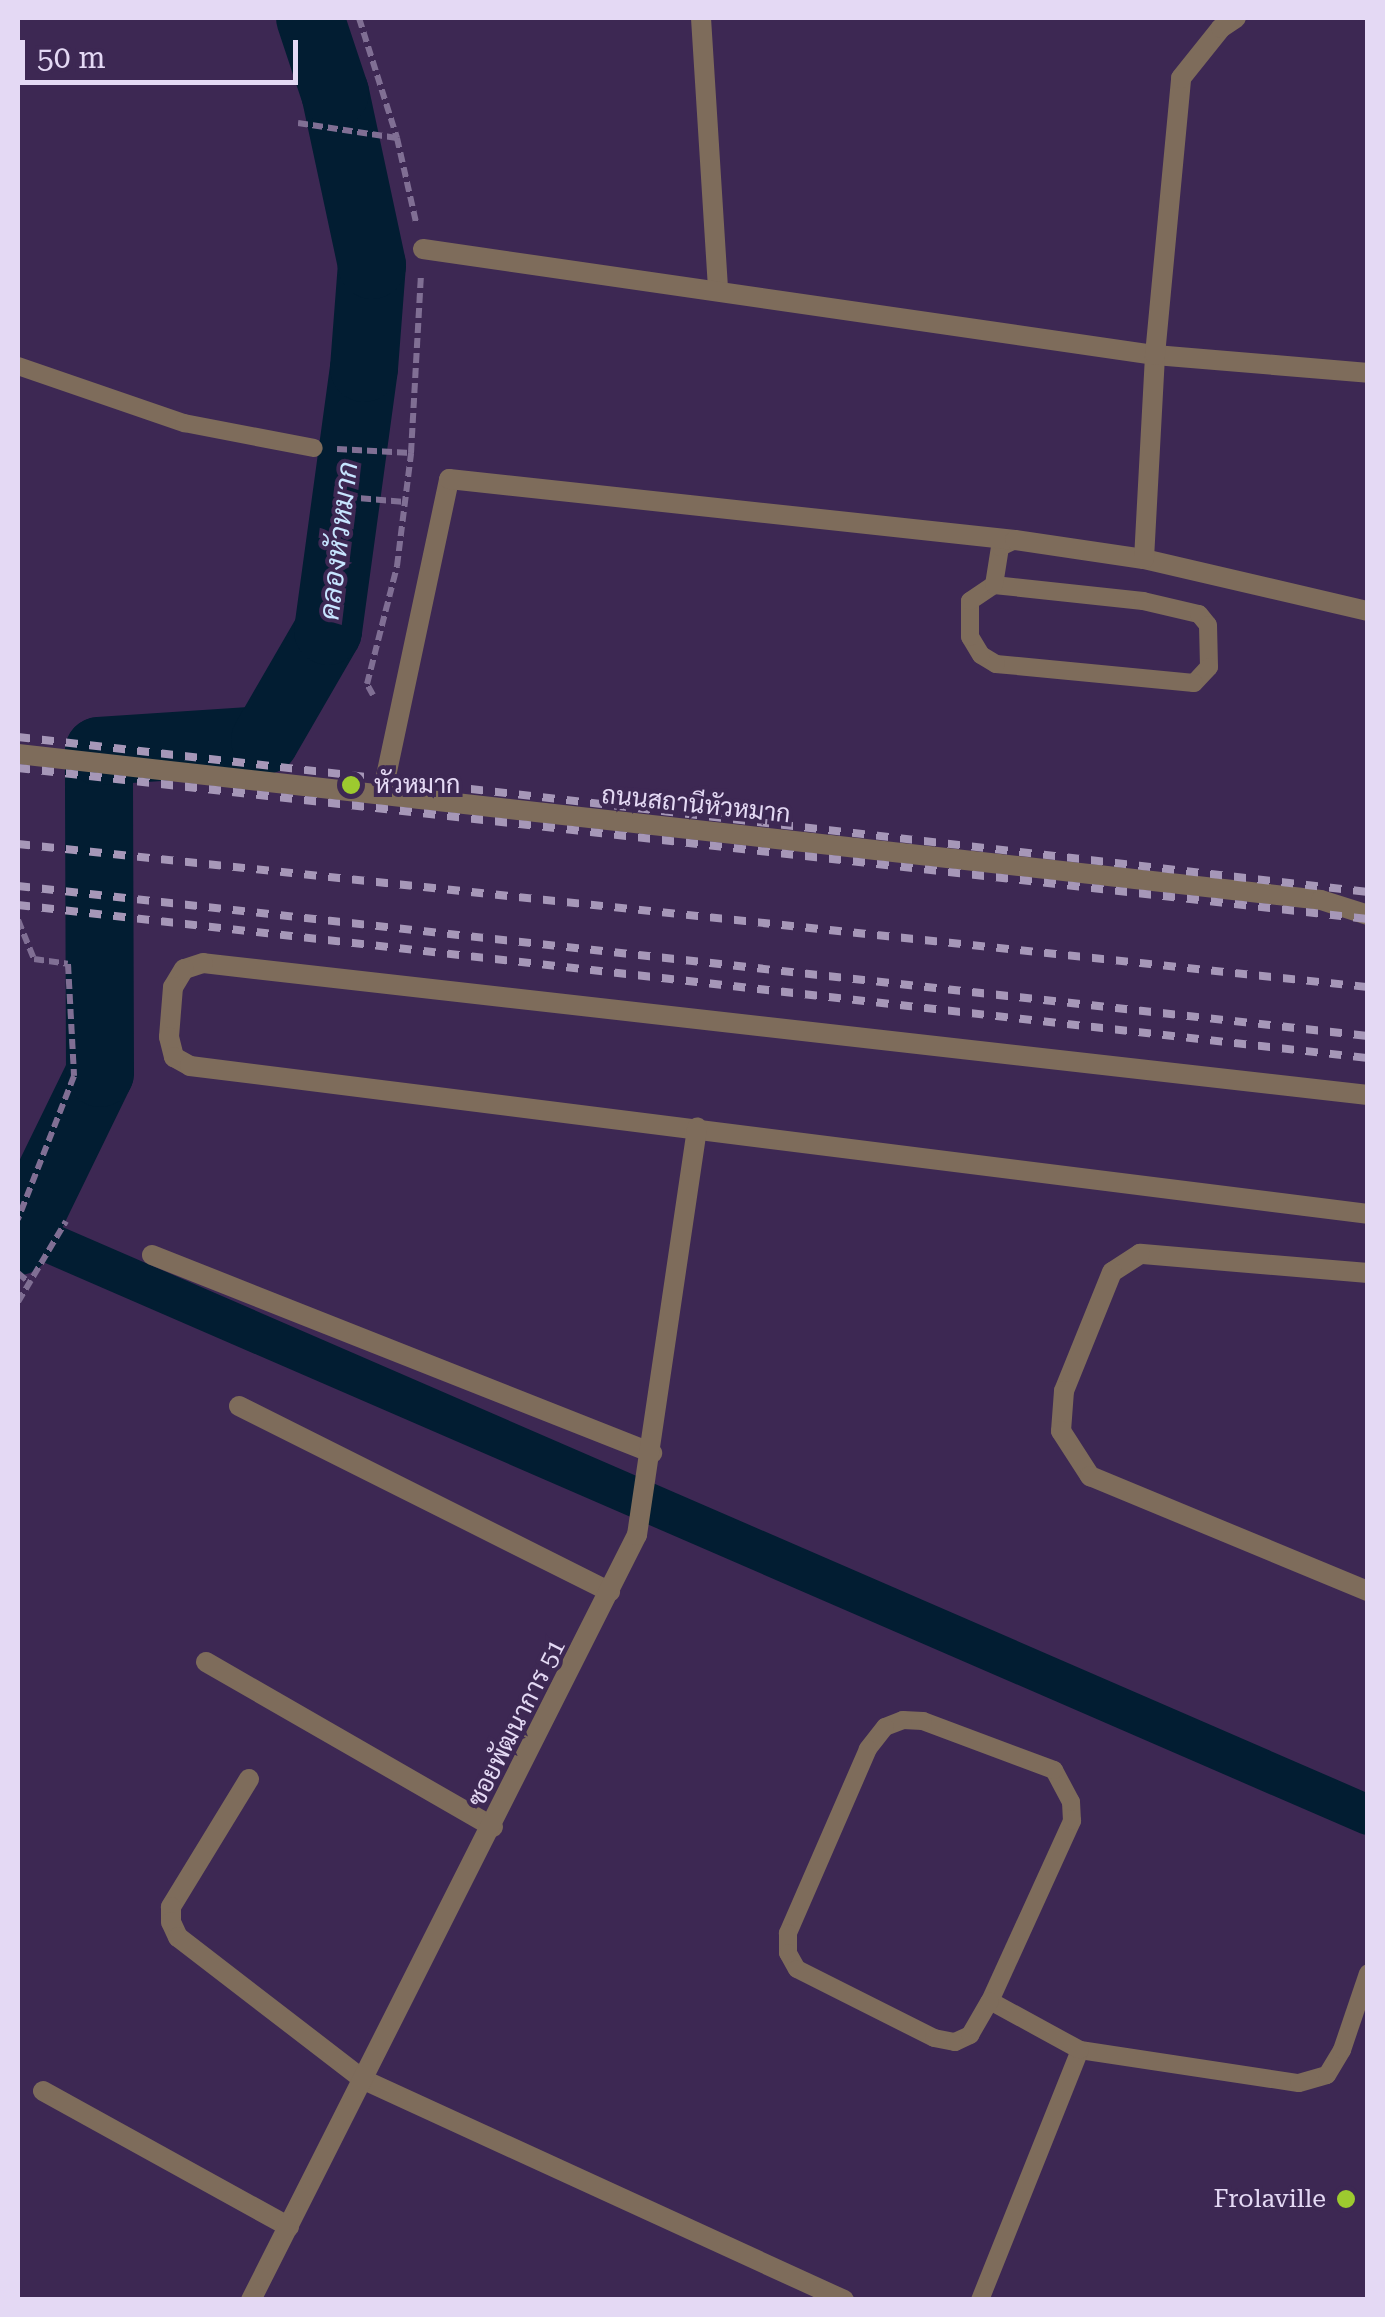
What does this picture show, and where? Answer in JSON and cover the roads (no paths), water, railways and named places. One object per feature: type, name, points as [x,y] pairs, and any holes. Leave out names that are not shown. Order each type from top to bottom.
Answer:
[{"type":"street","points":[[702,18],[718,290]]},
{"type":"street","points":[[1144,559],[1154,355],[1181,78],[1221,28],[1236,18]]},
{"type":"street","points":[[423,249],[1154,355],[1368,373]]},
{"type":"street","points":[[382,795],[449,479],[1015,540],[1144,559],[1368,611]]},
{"type":"street","name":"ถนนสถานีหัวหมาก","points":[[18,754],[1321,900],[1368,915]]},
{"type":"street","points":[[1368,1095],[202,963],[184,969],[173,987],[169,1037],[174,1056],[190,1066],[1368,1214]]},
{"type":"street","name":"ซอยพัฒนาการ 51","points":[[251,2300],[493,1827],[637,1534],[649,1476],[698,1127]]},
{"type":"street","points":[[152,1254],[652,1453]]},
{"type":"street","points":[[1368,1274],[1140,1254],[1112,1272],[1064,1391],[1061,1431],[1090,1476],[1368,1592]]},
{"type":"street","points":[[239,1406],[610,1592]]},
{"type":"street","points":[[206,1662],[493,1827]]},
{"type":"street","points":[[249,1779],[171,1907],[171,1922],[178,1937],[364,2080],[844,2300]]},
{"type":"street","points":[[42,2091],[288,2227]]},
{"type":"lane","points":[[18,366],[184,423],[314,448]]},
{"type":"lane","points":[[994,585],[1143,601],[1199,614],[1208,625],[1209,666],[1194,683],[996,664],[981,656],[970,637],[970,601],[994,585],[1000,546],[1015,540]]},
{"type":"lane","points":[[903,1720],[923,1721],[1054,1770],[1071,1802],[1072,1821],[990,2001],[970,2035],[955,2042],[934,2038],[797,1970],[788,1953],[788,1932],[868,1749],[885,1727],[903,1720]]},
{"type":"lane","points":[[990,2001],[1080,2050],[1299,2083],[1326,2075],[1342,2050],[1368,1973]]},
{"type":"lane","points":[[980,2300],[1080,2050]]},
{"type":"waterway","name":"คลองหัวหมาก","points":[[18,1241],[100,1073],[99,751],[265,740],[328,631],[364,368],[372,265],[335,93],[310,18]]},
{"type":"waterway","points":[[24,1232],[1368,1815]]},
{"type":"railway","points":[[18,737],[1368,892]]},
{"type":"railway","points":[[18,768],[1368,919]]},
{"type":"railway","points":[[18,844],[1368,987]]},
{"type":"railway","points":[[18,886],[1368,1036]]},
{"type":"railway","points":[[18,905],[1368,1058]]},
{"type":"place","name":"หัวหมาก","points":[[351,785]]},
{"type":"place","name":"Frolaville","points":[[1346,2199]]}]
